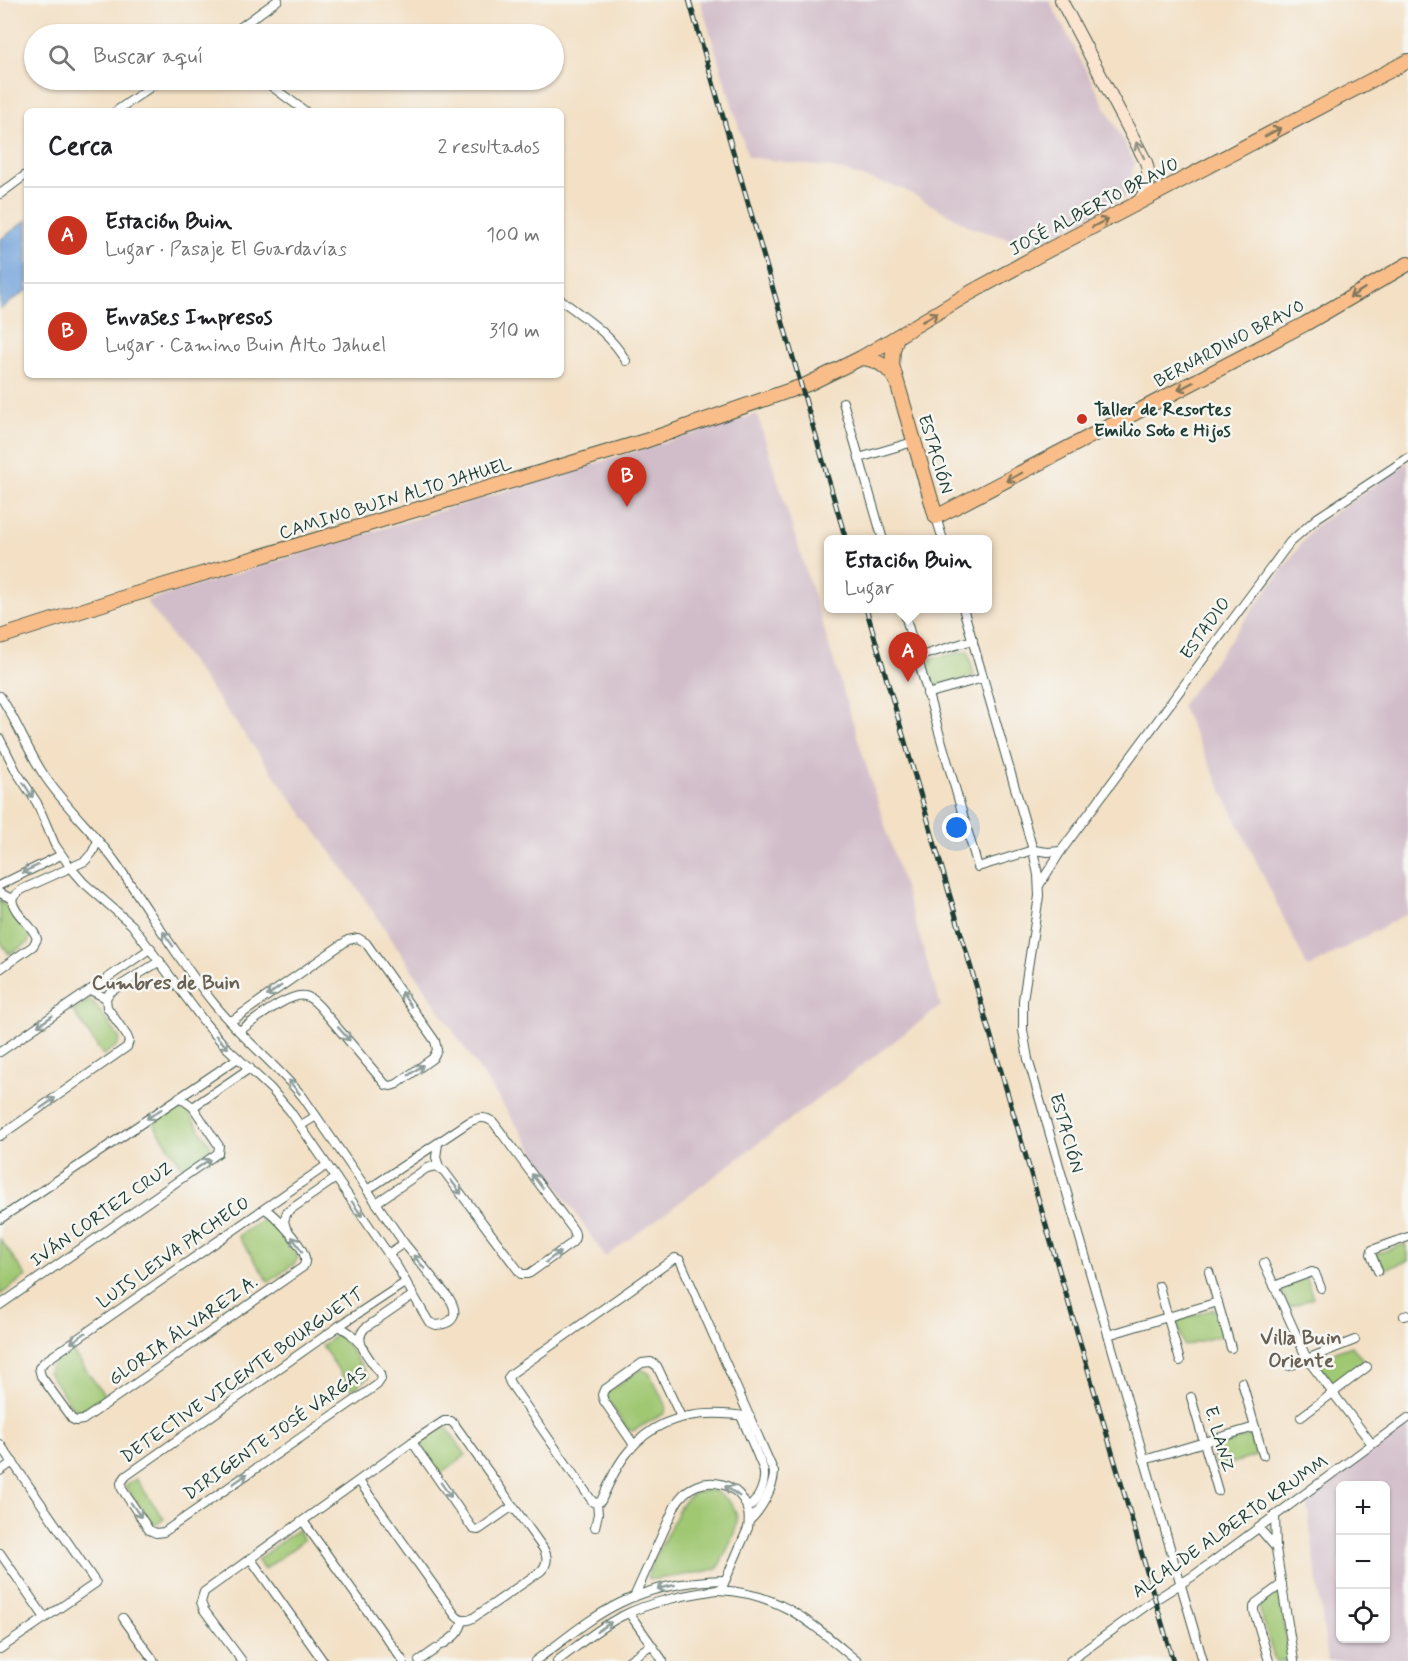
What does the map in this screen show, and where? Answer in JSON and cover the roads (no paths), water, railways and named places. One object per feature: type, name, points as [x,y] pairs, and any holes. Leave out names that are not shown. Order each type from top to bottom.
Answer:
[{"type":"main road","points":[[1061,0],[1146,162],[1149,183],[1137,203]]},
{"type":"main road","name":"JOSÉ ALBERTO BRAVO","points":[[799,387],[861,358],[999,277],[1408,61]]},
{"type":"main road","name":"BERNARDINO BRAVO","points":[[936,518],[1305,324],[1408,264]]},
{"type":"main road","name":"ESTACIÓN","points":[[897,337],[891,358],[895,379],[936,518]]},
{"type":"main road","points":[[861,358],[880,363],[895,379]]},
{"type":"main road","name":"CAMINO BUIN ALTO JAHUEL","points":[[0,637],[112,601],[645,441],[799,387]]},
{"type":"street","points":[[245,24],[278,0]]},
{"type":"street","points":[[120,108],[146,90]]},
{"type":"street","points":[[277,90],[301,108]]},
{"type":"street","points":[[0,194],[24,176]]},
{"type":"street","points":[[564,302],[602,330],[614,342],[626,361]]},
{"type":"street","points":[[843,402],[882,535]]},
{"type":"street","points":[[859,458],[914,442]]},
{"type":"street","name":"ESTADIO","points":[[1039,885],[1061,851],[1290,542],[1312,522],[1408,458]]},
{"type":"street","name":"ESTACIÓN","points":[[936,518],[941,535]]},
{"type":"street","points":[[904,613],[978,867],[1033,850],[1061,851]]},
{"type":"street","name":"ESTACIÓN","points":[[964,613],[1033,850],[1039,885],[1038,906],[1023,1000],[1025,1047],[1036,1093],[1203,1661]]},
{"type":"street","points":[[917,657],[973,640]]},
{"type":"street","points":[[927,694],[983,678]]},
{"type":"street","points":[[0,696],[43,775],[116,863],[218,1009],[284,1075],[316,1116],[404,1243],[450,1298],[455,1308],[454,1316],[444,1324],[432,1323],[427,1318],[388,1254],[279,1098],[237,1058],[205,1023],[151,948],[124,917],[70,868],[61,855],[37,803],[16,771],[0,739]]},
{"type":"street","points":[[0,713],[10,711]]},
{"type":"street","points":[[12,899],[23,889],[89,857],[98,841]]},
{"type":"street","points":[[0,885],[61,855]]},
{"type":"street","points":[[0,893],[12,899],[15,909],[37,939],[33,946],[0,969]]},
{"type":"street","points":[[230,1022],[348,940],[358,938],[366,943],[437,1047],[432,1058],[397,1084],[388,1086],[312,999],[301,995],[289,998],[239,1031]]},
{"type":"street","points":[[0,1052],[151,948]]},
{"type":"street","points":[[0,1136],[127,1047],[129,1041],[127,1036],[107,1007],[106,998],[110,992],[160,961]]},
{"type":"street","points":[[296,976],[301,995]]},
{"type":"street","points":[[90,990],[106,998]]},
{"type":"street","points":[[205,1023],[214,1017],[218,1009]]},
{"type":"street","points":[[0,1219],[237,1058]]},
{"type":"street","points":[[179,1097],[193,1107],[250,1068]]},
{"type":"street","name":"IVÁN CORTEZ CRUZ","points":[[0,1305],[216,1155],[219,1149],[218,1143],[193,1107]]},
{"type":"street","points":[[300,1126],[316,1116]]},
{"type":"street","points":[[367,1190],[469,1122],[481,1118],[488,1119],[572,1228],[575,1236],[572,1243],[530,1273],[521,1274],[439,1167],[436,1157],[438,1144]]},
{"type":"street","points":[[423,1154],[429,1167]]},
{"type":"street","name":"LUIS LEIVA PACHECO","points":[[76,1421],[70,1417],[41,1376],[39,1368],[44,1362],[327,1165]]},
{"type":"street","points":[[376,1203],[429,1167],[439,1167]]},
{"type":"street","points":[[286,1228],[284,1221],[287,1212],[336,1178]]},
{"type":"street","points":[[265,1209],[286,1228]]},
{"type":"street","name":"GLORIA ÁLVAREZ A.","points":[[76,1421],[83,1420],[301,1269],[306,1262],[304,1254],[286,1228]]},
{"type":"street","points":[[1378,1271],[1371,1254],[1372,1250],[1408,1237]]},
{"type":"street","points":[[388,1254],[404,1243]]},
{"type":"street","points":[[597,1503],[590,1498],[508,1378],[674,1258],[680,1260],[745,1416],[763,1468],[765,1476],[763,1484],[753,1503],[747,1509]]},
{"type":"street","points":[[1264,1263],[1307,1359],[1372,1444]]},
{"type":"street","points":[[1209,1272],[1231,1348]]},
{"type":"street","points":[[1274,1286],[1312,1272],[1320,1288]]},
{"type":"street","name":"DETECTIVE VICENTE BOURGUETT","points":[[156,1533],[149,1530],[124,1493],[121,1486],[123,1478],[339,1326],[406,1282]]},
{"type":"street","points":[[1158,1286],[1180,1361]]},
{"type":"street","name":"DETECTIVE VICENTE BOURGUETT","points":[[359,1336],[365,1328],[413,1295]]},
{"type":"street","points":[[1108,1335],[1218,1302]]},
{"type":"street","name":"DIRIGENTE JOSÉ VARGAS","points":[[156,1533],[164,1532],[376,1385],[381,1379],[380,1374],[351,1333],[339,1326]]},
{"type":"street","name":"DIRIGENTE JOSÉ VARGAS","points":[[359,1336],[361,1346]]},
{"type":"street","points":[[1289,1366],[1355,1340]]},
{"type":"street","points":[[634,1445],[602,1395],[604,1390],[642,1362],[651,1362],[657,1366],[681,1417]]},
{"type":"street","points":[[1301,1417],[1367,1367]]},
{"type":"street","points":[[1242,1382],[1263,1455]]},
{"type":"street","name":"E. LANZ","points":[[1191,1397],[1218,1491]]},
{"type":"street","points":[[597,1503],[601,1501],[622,1460],[634,1445],[658,1427],[681,1417],[716,1413],[745,1416]]},
{"type":"street","points":[[717,1590],[724,1585],[724,1580],[749,1521],[760,1509],[773,1482],[774,1472],[745,1416]]},
{"type":"street","name":"ALCALDE ALBERTO KRUMM","points":[[1070,1661],[1150,1603],[1193,1576],[1408,1418]]},
{"type":"street","points":[[242,1661],[204,1610],[201,1598],[206,1589],[412,1442],[446,1420],[453,1422],[546,1553],[546,1565],[541,1571],[473,1618],[464,1620],[454,1615],[359,1481]]},
{"type":"street","points":[[1144,1460],[1255,1427]]},
{"type":"street","points":[[412,1442],[475,1530],[513,1506]]},
{"type":"street","points":[[0,1444],[96,1583],[0,1649]]},
{"type":"street","points":[[0,1471],[13,1462]]},
{"type":"street","points":[[634,1597],[678,1501],[689,1489],[708,1483],[728,1486],[740,1495],[747,1509],[749,1521]]},
{"type":"street","points":[[595,1527],[598,1514],[597,1503]]},
{"type":"street","points":[[1275,1516],[1276,1549],[1294,1661]]},
{"type":"street","points":[[303,1521],[403,1661]]},
{"type":"street","points":[[1259,1528],[1276,1549]]},
{"type":"street","points":[[0,1553],[45,1618]]},
{"type":"street","points":[[250,1558],[323,1661]]},
{"type":"street","points":[[535,1661],[609,1609],[634,1597],[684,1583],[724,1580]]},
{"type":"street","points":[[1269,1661],[1254,1607],[1256,1603],[1282,1584]]},
{"type":"street","points":[[557,1661],[610,1623],[629,1613],[670,1598],[717,1590],[758,1596],[781,1605],[811,1623],[857,1661]]},
{"type":"street","points":[[629,1613],[663,1661]]},
{"type":"street","points":[[123,1618],[154,1661]]},
{"type":"street","points":[[419,1661],[457,1634],[464,1620]]},
{"type":"street","points":[[579,1629],[585,1631],[586,1639]]},
{"type":"street","points":[[628,1661],[651,1645]]},
{"type":"water","points":[[24,222],[24,292],[0,309],[0,240]]},
{"type":"railway","points":[[689,0],[845,535]]},
{"type":"railway","points":[[867,613],[1173,1661]]},
{"type":"place","name":"Taller de Resortes Emilio Soto e Hijos","points":[[1082,419]]},
{"type":"place","name":"Envases Impresos","points":[[627,507]]},
{"type":"place","name":"Estación Buin","points":[[908,682]]},
{"type":"district","name":"Cumbres de Buin","points":[[166,982]]},
{"type":"district","name":"Villa Buin Oriente","points":[[1301,1348]]}]
